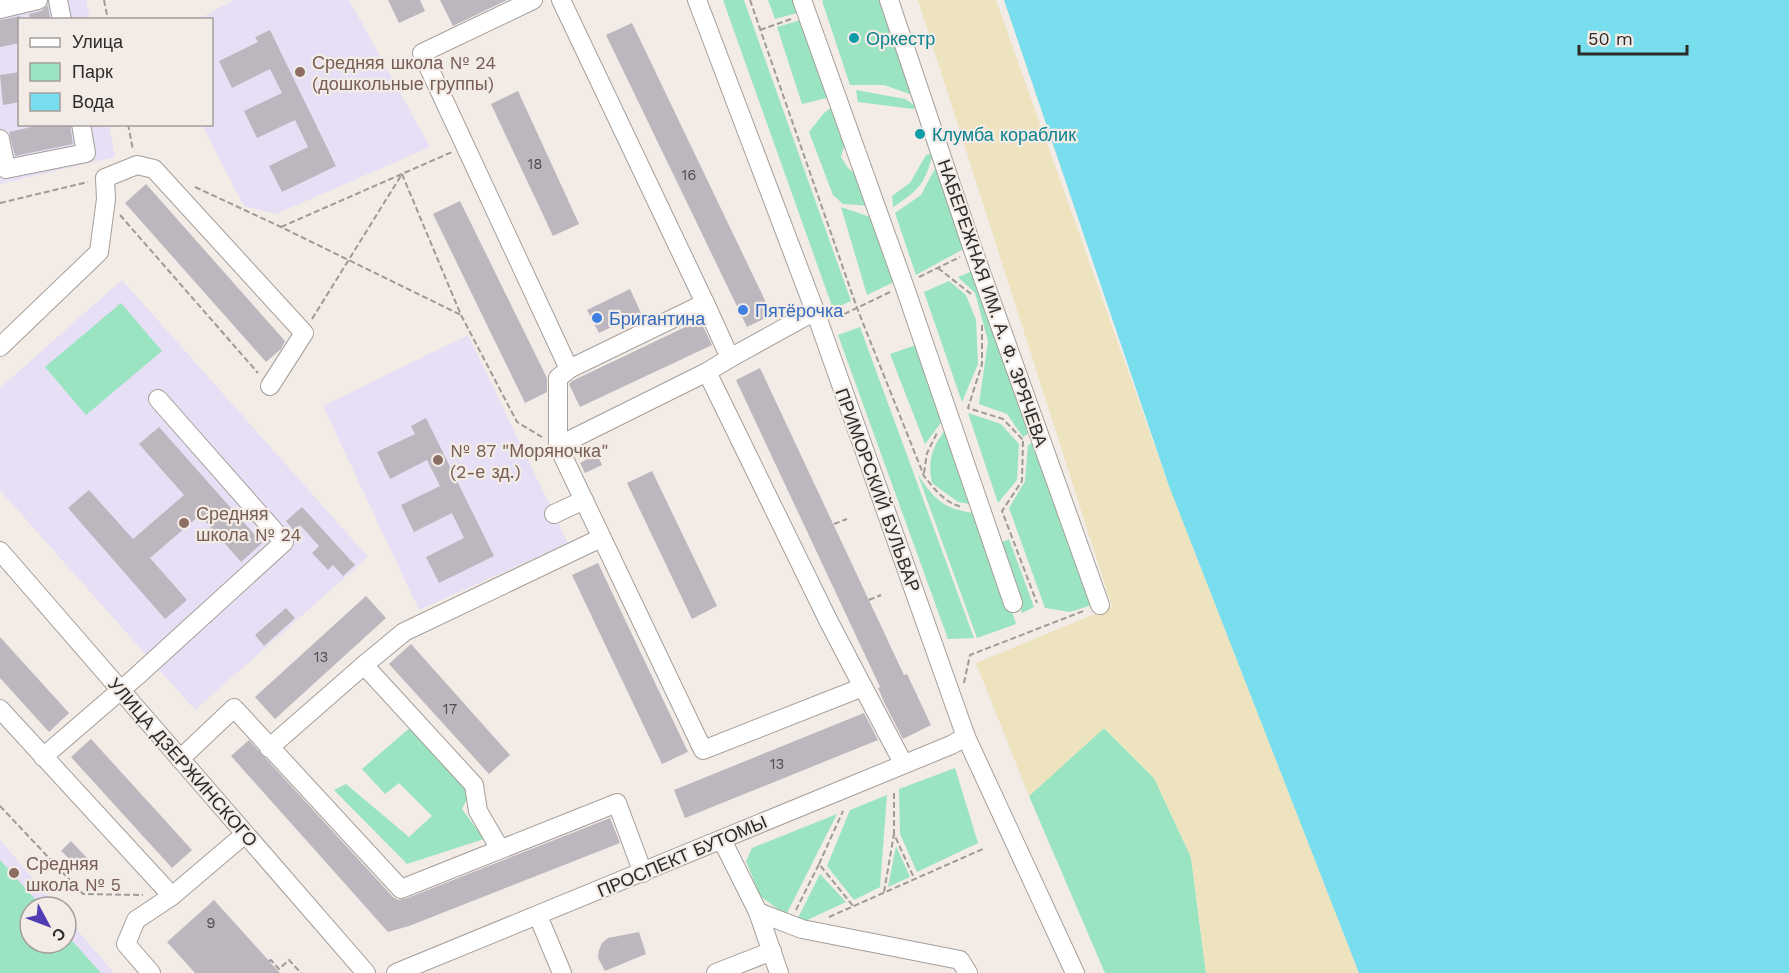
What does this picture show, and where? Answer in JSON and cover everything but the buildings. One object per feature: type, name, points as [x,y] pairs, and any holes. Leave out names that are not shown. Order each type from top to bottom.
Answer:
[{"type":"street","points":[[0,9],[20,2],[38,0]]},
{"type":"street","points":[[58,0],[62,18]]},
{"type":"street","points":[[533,0],[422,53],[569,369]]},
{"type":"street","points":[[561,0],[730,358]]},
{"type":"street","name":"ПРИМОРСКИЙ БУЛЬВАР","points":[[698,0],[818,318],[966,736],[1075,973]]},
{"type":"street","name":"НАБЕРЕЖНАЯ ИМ. А. Ф. ЗРЯЧЕВА","points":[[889,0],[973,250],[1031,438],[1100,604]]},
{"type":"street","points":[[804,7],[904,285],[1013,603]]},
{"type":"street","points":[[0,139],[6,169],[86,153],[81,126]]},
{"type":"street","points":[[0,347],[99,252],[106,199],[105,178],[137,165],[154,169],[304,333],[270,386]]},
{"type":"street","points":[[705,303],[569,369],[558,378],[558,446],[703,750],[863,687]]},
{"type":"street","points":[[558,446],[707,372],[730,358],[818,318]]},
{"type":"street","points":[[707,372],[822,609],[903,764]]},
{"type":"street","points":[[43,757],[284,542],[158,399]]},
{"type":"street","points":[[554,514],[584,500]]},
{"type":"street","points":[[269,747],[404,632],[602,538]]},
{"type":"street","name":"УЛИЦА ДЗЕРЖИНСКОГО","points":[[0,551],[366,973]]},
{"type":"street","points":[[364,665],[474,785],[478,811],[500,849]]},
{"type":"street","points":[[180,759],[234,708],[401,889],[617,803],[643,873]]},
{"type":"street","points":[[0,709],[172,896]]},
{"type":"street","name":"ПРОСПЕКТ БУТОМЫ","points":[[396,973],[951,745],[966,736]]},
{"type":"street","points":[[152,973],[126,944],[136,920],[172,896],[246,834]]},
{"type":"street","points":[[722,840],[758,912],[779,973]]},
{"type":"street","points":[[758,912],[795,926],[960,960],[968,973]]},
{"type":"street","points":[[538,916],[562,973]]},
{"type":"street","points":[[716,973],[772,951]]},
{"type":"path","points":[[104,0],[108,18]]},
{"type":"path","points":[[750,0],[857,309],[924,476],[936,492],[956,506],[981,510]]},
{"type":"path","points":[[760,30],[804,7]]},
{"type":"path","points":[[281,227],[465,146]]},
{"type":"path","points":[[304,333],[402,174]]},
{"type":"path","points":[[402,174],[461,315],[517,422],[558,446]]},
{"type":"path","points":[[0,203],[105,178]]},
{"type":"path","points":[[186,183],[461,315]]},
{"type":"path","points":[[106,199],[270,386]]},
{"type":"path","points":[[818,318],[857,309],[973,250]]},
{"type":"path","points":[[938,268],[971,295]]},
{"type":"path","points":[[982,325],[982,364],[968,408],[1003,419],[1031,438],[1022,481],[1002,511],[1037,603]]},
{"type":"path","points":[[924,476],[927,453],[935,433],[950,418]]},
{"type":"path","points":[[834,524],[847,519]]},
{"type":"path","points":[[869,600],[881,595]]},
{"type":"path","points":[[964,684],[970,655],[1100,604]]},
{"type":"path","points":[[884,892],[894,834],[894,793]]},
{"type":"path","points":[[0,806],[83,894],[172,896]]},
{"type":"path","points":[[795,926],[843,811]]},
{"type":"path","points":[[894,834],[914,879]]},
{"type":"path","points":[[795,926],[853,906],[985,848]]},
{"type":"path","points":[[819,864],[853,906]]},
{"type":"path","points":[[269,961],[271,960],[279,969],[288,960],[301,973]]},
{"type":"shaded area","points":[[0,0],[86,0],[90,18],[18,18],[18,126],[109,126],[115,157],[0,184]]},
{"type":"shaded area","name":"Средняя школа № 24 (дошкольные группы)","points":[[234,0],[349,0],[430,147],[276,214],[244,206],[203,126],[213,126],[213,18],[201,18]]},
{"type":"shaded area","name":"Средняя школа № 24","points":[[122,280],[368,557],[195,710],[0,490],[0,388]]},
{"type":"shaded area","name":"№ 87 \"Моряночка\" (2-е зд.)","points":[[468,335],[568,543],[419,610],[323,406]]},
{"type":"shaded area","name":"Средняя школа № 5","points":[[0,840],[47,895],[18,895],[18,955],[78,955],[78,931],[114,973],[0,973]]},
{"type":"green space","points":[[723,0],[744,0],[851,301],[833,309]]},
{"type":"green space","points":[[768,0],[797,0],[801,12],[775,19]]},
{"type":"green space","points":[[886,0],[918,97],[884,85],[850,85],[822,1]]},
{"type":"green space","points":[[804,19],[831,97],[802,104],[777,27]]},
{"type":"green space","points":[[856,90],[905,99],[914,105],[914,109],[858,102]]},
{"type":"green space","points":[[836,104],[847,135],[841,157],[848,168],[864,180],[872,206],[843,204],[833,195],[809,132],[824,113]]},
{"type":"green space","points":[[933,153],[920,185],[910,196],[893,207],[892,196],[910,183],[926,155]]},
{"type":"green space","points":[[939,161],[967,247],[916,275],[895,213],[921,195]]},
{"type":"green space","points":[[841,207],[876,219],[898,280],[867,295]]},
{"type":"green space","points":[[982,267],[1032,431],[1023,437],[1007,414],[979,404],[988,341],[975,293],[958,277]]},
{"type":"green space","points":[[949,281],[966,295],[976,320],[978,364],[962,402],[924,292]]},
{"type":"green space","points":[[121,303],[162,351],[86,415],[45,367]]},
{"type":"green space","points":[[860,327],[974,638],[948,639],[838,335]]},
{"type":"green space","points":[[919,344],[946,416],[925,444],[890,354]]},
{"type":"green space","points":[[968,413],[1001,424],[1019,444],[1017,480],[998,503]]},
{"type":"green space","points":[[949,425],[976,505],[958,502],[932,483],[930,466],[933,452]]},
{"type":"green space","points":[[1037,441],[1095,604],[1070,612],[1045,608],[1009,508],[1025,481],[1028,445]]},
{"type":"green space","points":[[918,475],[943,503],[958,510],[979,514],[1016,624],[977,638]]},
{"type":"green space","points":[[1009,539],[1034,607],[1022,613],[1000,543]]},
{"type":"green space","points":[[412,726],[474,785],[462,809],[484,839],[407,864],[334,790],[346,784],[409,837],[432,816],[399,783],[385,794],[362,769]]},
{"type":"green space","points":[[1104,728],[1154,778],[1191,857],[1206,973],[1105,973],[1029,796]]},
{"type":"green space","points":[[955,768],[978,843],[917,872],[900,834],[899,789]]},
{"type":"green space","points":[[887,795],[880,887],[854,900],[827,866],[850,810]]},
{"type":"green space","points":[[837,814],[786,915],[760,896],[746,861],[752,848]]},
{"type":"green space","points":[[896,846],[910,877],[888,887]]},
{"type":"green space","points":[[0,860],[31,895],[18,895],[18,955],[78,955],[78,947],[101,973],[0,973]]},
{"type":"green space","points":[[820,874],[846,902],[803,922],[796,922]]},
{"type":"sand","points":[[918,0],[996,0],[1169,486],[1359,973],[1206,973],[1191,857],[1154,778],[1104,728],[1029,796],[976,663],[1112,607]]},
{"type":"water","points":[[1004,0],[1789,0],[1789,973],[1359,973],[1169,486]]},
{"type":"place","name":"Оркестр","points":[[854,38]]},
{"type":"place","name":"Средняя школа № 24 (дошкольные группы)","points":[[300,72]]},
{"type":"place","name":"Клумба кораблик","points":[[920,134]]},
{"type":"place","name":"Пятёрочка","points":[[743,310]]},
{"type":"place","name":"Бригантина","points":[[597,318]]},
{"type":"place","name":"№ 87 \"Моряночка\" (2-е зд.)","points":[[438,460]]},
{"type":"place","name":"Средняя школа № 24","points":[[184,523]]},
{"type":"place","name":"Средняя школа № 5","points":[[14,873]]}]
